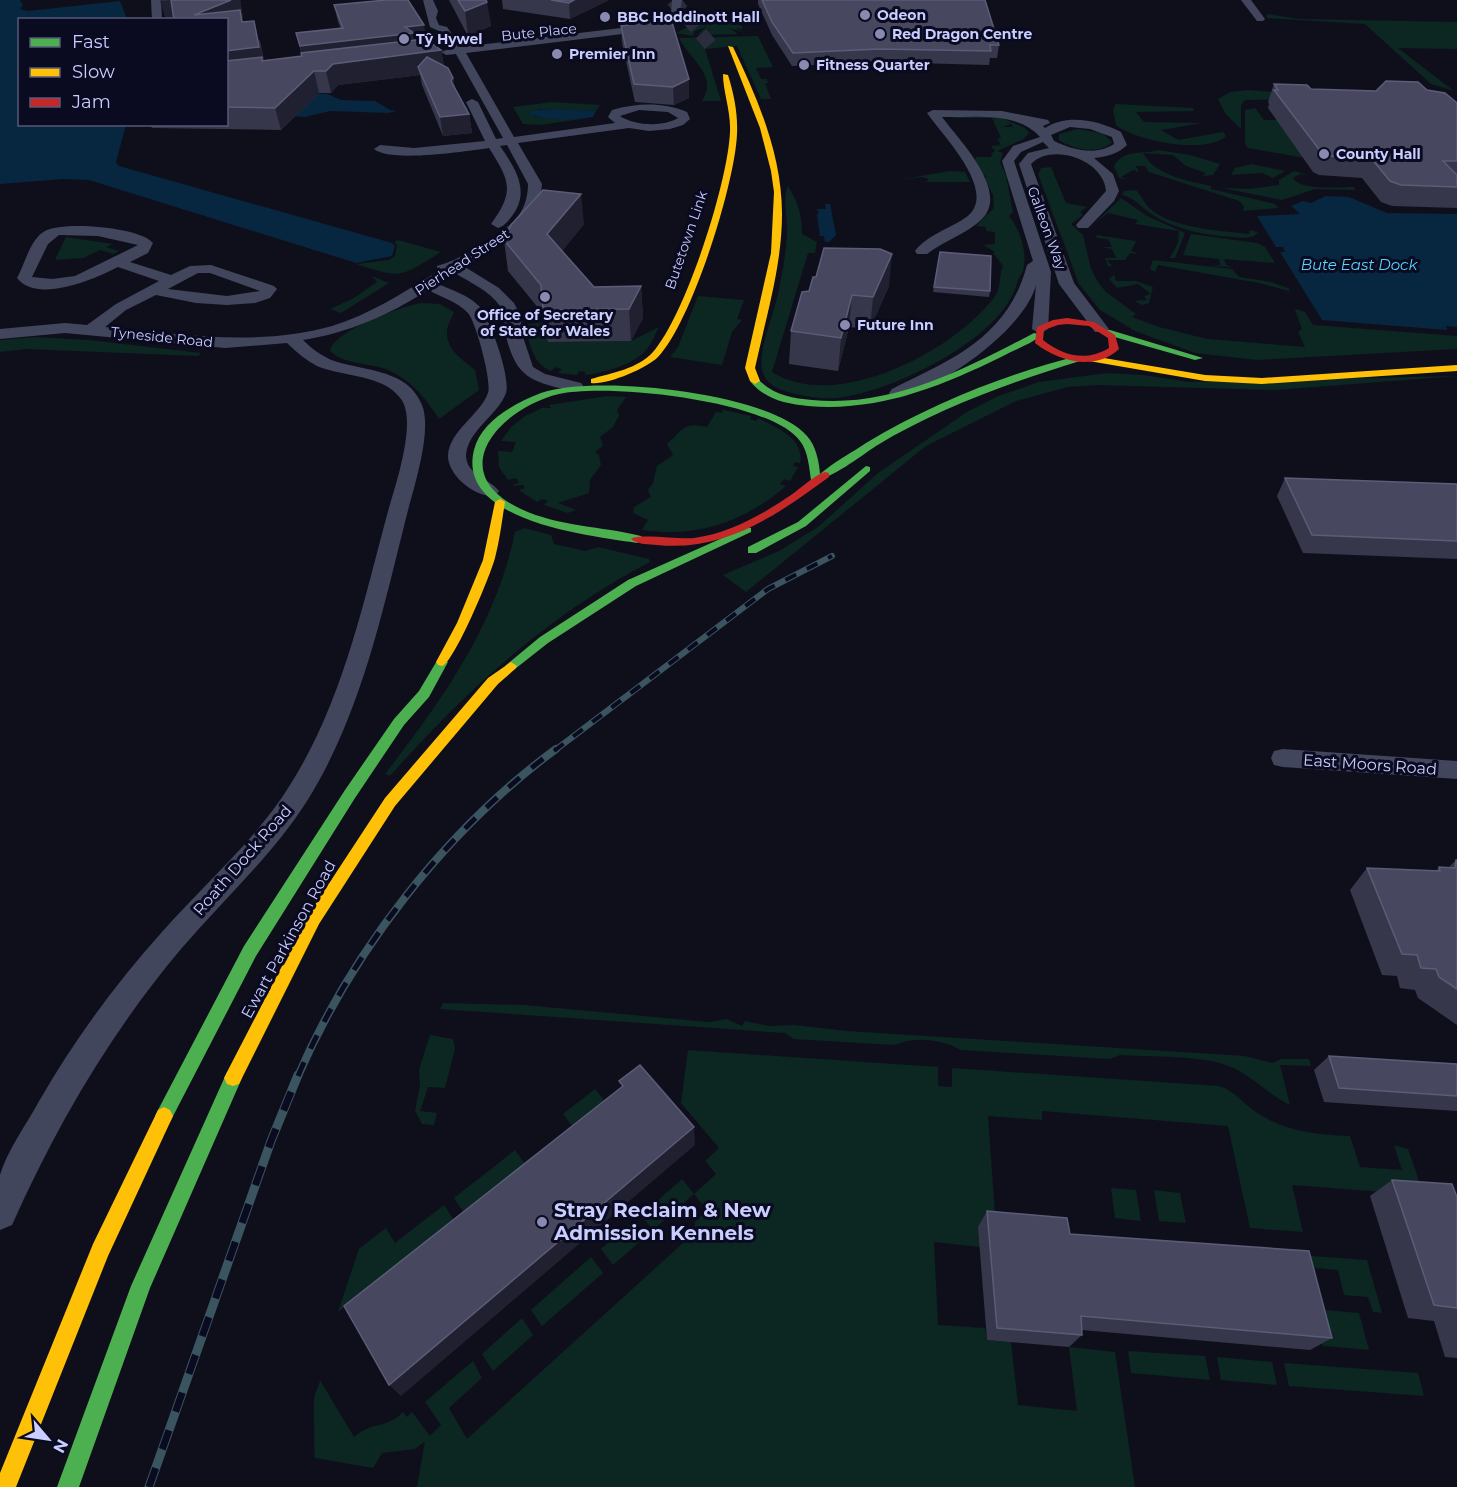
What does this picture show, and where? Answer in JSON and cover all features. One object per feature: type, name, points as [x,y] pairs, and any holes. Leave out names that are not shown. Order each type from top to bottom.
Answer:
[{"type":"main road","points":[[730,47],[750,93],[774,171],[778,214],[750,368],[754,380],[765,391],[794,402],[839,406],[898,393],[974,369]]},
{"type":"main road","name":"Butetown Link","points":[[495,496],[478,471],[477,462],[482,442],[494,424],[531,401],[624,373],[649,360],[660,348],[676,318],[699,262],[731,153],[733,108],[722,66]]},
{"type":"main road","points":[[743,339],[764,297]]},
{"type":"main road","points":[[575,387],[644,391],[812,418],[860,415],[949,386],[1056,322],[1067,321],[1214,361]]},
{"type":"main road","points":[[1092,359],[1102,357],[1114,349],[1115,343],[1104,330]]},
{"type":"main road","points":[[1039,332],[1044,348],[1064,357],[1092,359],[1205,378],[1254,381],[1457,368]]},
{"type":"main road","points":[[1268,366],[1457,355]]},
{"type":"main road","points":[[495,496],[537,517],[657,544],[697,543],[747,530],[794,500],[816,480],[902,427],[1004,380],[1077,359]]},
{"type":"main road","points":[[906,441],[978,401],[1004,380]]},
{"type":"main road","points":[[735,390],[794,429],[809,444],[816,457],[816,480]]},
{"type":"main road","points":[[735,557],[802,524],[875,462]]},
{"type":"main road","name":"Ewart Parkinson Road","points":[[5,1487],[96,1261],[138,1168],[250,951],[350,794],[399,722],[424,694],[478,593],[489,560],[495,496]]},
{"type":"main road","name":"Ewart Parkinson Road","points":[[68,1487],[141,1286],[220,1103],[293,958],[352,858],[390,802],[493,681],[576,617],[632,583],[747,530]]},
{"type":"main road","points":[[461,718],[526,672]]},
{"type":"street","points":[[156,0],[157,18]]},
{"type":"street","points":[[428,0],[434,11],[431,18],[435,27]]},
{"type":"street","points":[[435,0],[458,36]]},
{"type":"street","name":"Bute Place","points":[[435,27],[432,31],[441,57],[647,28],[666,22],[676,15],[677,0]]},
{"type":"street","points":[[1246,0],[1260,19]]},
{"type":"street","name":"Bute Place","points":[[460,53],[647,35],[685,22]]},
{"type":"street","name":"Pierhead Street","points":[[435,27],[443,29],[460,53],[510,135],[535,184],[530,208],[514,228],[456,268]]},
{"type":"street","name":"Pierhead Street","points":[[323,330],[336,330],[374,315],[499,223],[513,205],[516,199],[516,182],[491,141],[467,94]]},
{"type":"street","points":[[386,150],[414,152],[491,141],[510,135],[596,120],[639,107],[661,107],[678,111],[685,116],[682,122],[666,127],[626,125],[510,135]]},
{"type":"street","points":[[615,113],[617,121],[626,125]]},
{"type":"street","points":[[922,250],[977,216],[983,209],[985,197],[974,168],[933,113],[1002,115],[1061,126],[1095,126],[1113,132],[1122,140],[1121,145],[1113,150],[1089,154],[1070,151]]},
{"type":"street","points":[[1030,121],[1046,137],[1091,160],[1105,171]]},
{"type":"street","points":[[1046,137],[1061,126]]},
{"type":"street","name":"Galleon Way","points":[[1039,332],[1037,312],[1045,279],[1008,161],[1017,149],[1046,137]]},
{"type":"street","points":[[1083,225],[1112,195],[1105,171],[1107,160],[1113,150]]},
{"type":"street","name":"Galleon Way","points":[[1070,151],[1039,154],[1029,158],[1025,164],[1067,284],[1104,330]]},
{"type":"street","points":[[117,262],[143,250],[146,243],[130,237],[59,231],[46,239],[24,278],[30,282],[61,285],[78,281],[117,262],[173,280]]},
{"type":"street","points":[[898,393],[958,361],[1004,326],[1016,312],[1027,292],[1033,278],[1036,252]]},
{"type":"street","points":[[91,330],[121,307],[157,291],[195,269],[206,268],[269,289],[261,297],[249,299],[188,296],[157,291]]},
{"type":"street","points":[[428,277],[456,268],[494,291],[509,308],[514,319],[512,328],[520,358],[527,370],[546,380],[575,387]]},
{"type":"street","points":[[428,277],[476,310],[484,325],[497,393],[465,435],[458,461],[466,477],[495,496]]},
{"type":"street","name":"Pierhead Street","points":[[323,330],[327,325],[381,297],[428,277]]},
{"type":"street","name":"Tyneside Road","points":[[0,334],[55,328],[207,343],[241,343],[291,338],[323,330]]},
{"type":"street","points":[[315,357],[323,330]]},
{"type":"street","name":"Roath Dock Road","points":[[0,1213],[53,1108],[79,1064],[152,964],[264,838],[297,796],[324,750],[360,662],[414,440],[416,412],[405,394],[383,379],[323,363],[307,354],[291,338]]},
{"type":"street","name":"East Moors Road","points":[[1283,758],[1457,770]]},
{"type":"green space","points":[[1267,14],[1299,19],[1457,22],[1457,49],[1398,48],[1454,91],[1431,84],[1365,24],[1267,18]]},
{"type":"green space","points":[[730,21],[742,26],[743,29],[735,28],[746,33],[729,28],[738,34],[703,35],[710,29],[696,36],[706,27],[695,31],[693,36],[676,33],[698,22]]},
{"type":"green space","points":[[758,36],[773,67],[756,68],[761,79],[767,79],[768,83],[765,83],[771,99],[761,99],[737,46],[705,49],[721,101],[702,101],[706,92],[705,75],[679,38]]},
{"type":"green space","points":[[1249,90],[1293,94],[1294,99],[1245,100],[1241,105],[1241,129],[1225,113],[1218,99],[1230,92]]},
{"type":"green space","points":[[552,102],[600,105],[596,111],[539,109],[535,117],[581,119],[540,125],[523,124],[513,107]]},
{"type":"green space","points":[[1116,104],[1193,108],[1194,111],[1136,112],[1144,122],[1202,123],[1161,130],[1178,140],[1223,132],[1226,136],[1217,142],[1203,145],[1154,141],[1125,131],[1116,125],[1113,109]]},
{"type":"green space","points":[[1255,108],[1264,120],[1277,120],[1305,158],[1248,148],[1245,144],[1245,110]]},
{"type":"green space","points":[[999,117],[1009,121],[1025,128],[1029,133],[1024,139],[997,151],[1003,153],[1000,162],[1006,176],[1013,212],[1009,216],[1017,228],[1024,249],[1023,271],[1007,304],[990,324],[968,343],[942,360],[885,386],[859,394],[826,398],[791,393],[772,385],[765,378],[761,365],[766,334],[784,264],[787,235],[785,197],[788,186],[799,209],[802,234],[817,242],[815,253],[808,253],[772,372],[798,383],[828,385],[860,380],[892,370],[924,355],[952,337],[977,317],[995,296],[1003,266],[993,253],[995,252],[983,245],[995,244],[995,232],[986,231],[986,227],[976,226],[994,208],[993,195],[986,176],[974,162],[976,157],[992,157],[991,154],[995,151],[991,146],[1001,145],[997,139],[1001,138],[992,118],[951,118]]},
{"type":"green space","points":[[1078,129],[1102,133],[1112,142],[1101,149],[1086,150],[1059,140],[1059,134]]},
{"type":"green space","points":[[1158,150],[1190,155],[1220,164],[1213,175],[1203,176],[1206,173],[1186,166],[1173,155],[1143,153],[1148,161],[1164,172],[1211,186],[1211,189],[1275,204],[1278,208],[1243,211],[1244,206],[1239,201],[1149,172],[1145,166],[1136,166],[1139,172],[1133,170],[1121,177],[1131,180],[1119,178],[1114,166],[1118,160],[1129,154]]},
{"type":"green space","points":[[1251,164],[1285,171],[1273,178],[1262,173],[1231,175],[1235,168]]},
{"type":"green space","points":[[1051,167],[1066,203],[1087,207],[1080,212],[1083,215],[1071,224],[1083,235],[1091,269],[1098,282],[1106,292],[1136,314],[1132,317],[1159,327],[1207,339],[1305,347],[1298,332],[1302,329],[1296,309],[1305,312],[1313,325],[1457,336],[1457,349],[1257,360],[1195,353],[1135,331],[1100,310],[1079,284],[1038,174],[1041,168]]},
{"type":"green space","points":[[950,171],[965,172],[970,182],[926,182],[929,179],[922,177],[903,179]]},
{"type":"green space","points":[[1294,171],[1308,175],[1300,174],[1293,178],[1304,185],[1354,187],[1355,190],[1315,189],[1282,200],[1222,188],[1250,189],[1279,185],[1279,180]]},
{"type":"green space","points":[[1136,190],[1153,211],[1173,221],[1212,230],[1249,234],[1250,230],[1258,232],[1246,238],[1221,236],[1172,225],[1150,213],[1134,200],[1122,195],[1124,191]]},
{"type":"green space","points":[[1121,198],[1147,216],[1185,233],[1175,258],[1170,258],[1178,243],[1179,231],[1135,224],[1138,220],[1108,213],[1095,223]]},
{"type":"green space","points":[[1191,234],[1257,243],[1265,247],[1275,263],[1224,259],[1226,265],[1233,267],[1211,266],[1220,265],[1219,259],[1183,255]]},
{"type":"green space","points":[[1096,235],[1136,241],[1131,251],[1139,254],[1130,253],[1125,260],[1107,260],[1112,266],[1108,266],[1105,258],[1116,258],[1112,249],[1101,247],[1112,247],[1108,239],[1097,238]]},
{"type":"green space","points":[[66,237],[113,244],[106,247],[119,251],[114,254],[100,250],[83,258],[55,260]]},
{"type":"green space","points":[[398,240],[441,252],[408,271],[393,274],[356,264],[389,260],[395,256],[397,245],[394,242]]},
{"type":"green space","points":[[1153,260],[1232,269],[1239,277],[1271,282],[1290,289],[1289,291],[1259,283],[1158,265],[1155,272],[1150,269]]},
{"type":"green space","points":[[1114,275],[1116,281],[1136,281],[1153,287],[1149,303],[1142,305],[1134,301],[1147,300],[1144,296],[1151,294],[1138,284],[1117,288],[1109,279]]},
{"type":"green space","points":[[372,276],[389,283],[341,313],[330,309],[354,298],[377,282]]},
{"type":"green space","points":[[698,296],[744,300],[737,319],[742,320],[732,332],[722,365],[670,357],[678,347]]},
{"type":"green space","points":[[422,303],[440,304],[454,312],[447,329],[447,338],[456,354],[475,370],[479,390],[439,419],[423,396],[403,378],[386,369],[341,358],[330,350],[335,342],[356,327],[385,314]]},
{"type":"green space","points":[[546,322],[548,342],[631,341],[659,327],[647,349],[634,360],[609,370],[585,375],[585,372],[579,371],[577,375],[558,373],[562,369],[556,367],[551,371],[536,358],[530,346],[525,325]]},
{"type":"green space","points":[[35,337],[89,340],[201,353],[198,356],[27,349],[0,352],[0,340]]},
{"type":"green space","points":[[1107,373],[1143,375],[1189,382],[1457,376],[1276,390],[1097,385],[1068,387],[1016,401],[926,446],[746,592],[723,575],[779,551],[818,527],[878,473],[967,412],[996,397],[1039,382]]},
{"type":"green space","points":[[607,396],[626,397],[617,410],[619,416],[613,427],[600,437],[603,446],[595,452],[599,455],[601,465],[590,480],[589,493],[558,503],[576,510],[568,513],[544,505],[548,501],[542,499],[537,502],[519,490],[525,488],[523,485],[514,486],[513,484],[519,483],[516,478],[508,480],[499,467],[498,451],[512,452],[516,442],[501,441],[511,427],[525,416],[542,408],[551,408],[549,405]]},
{"type":"green space","points":[[723,410],[751,416],[750,419],[756,421],[758,418],[787,434],[793,440],[798,447],[800,463],[795,462],[793,466],[798,467],[790,481],[784,479],[780,484],[786,486],[754,509],[719,524],[682,532],[642,530],[648,520],[633,513],[634,507],[651,497],[648,490],[653,483],[657,466],[673,455],[667,444],[688,426],[707,427],[716,412],[721,413]]},
{"type":"green space","points":[[524,528],[551,535],[554,544],[585,551],[598,547],[649,559],[650,562],[577,606],[510,657],[448,714],[390,776],[385,774],[427,718],[481,630],[495,599],[515,532]]},
{"type":"green space","points":[[443,1003],[524,1005],[709,1022],[727,1019],[742,1026],[745,1021],[769,1026],[794,1025],[847,1031],[1245,1056],[1272,1063],[1281,1059],[1309,1059],[1311,1066],[1280,1065],[1290,1105],[1231,1067],[1192,1058],[1120,1055],[1110,1059],[961,1050],[946,1043],[928,1040],[910,1040],[895,1045],[794,1039],[785,1033],[440,1009]]},
{"type":"green space","points":[[430,1035],[453,1039],[455,1049],[445,1088],[428,1087],[420,1111],[437,1113],[434,1125],[422,1124],[415,1111],[420,1085],[419,1070]]},
{"type":"green space","points":[[688,1050],[938,1067],[938,1086],[952,1087],[952,1068],[1219,1086],[1276,1123],[1312,1133],[1350,1136],[1360,1167],[1402,1170],[1394,1145],[1408,1149],[1424,1195],[1292,1185],[1303,1232],[1250,1228],[1228,1126],[1042,1111],[1042,1120],[988,1116],[996,1228],[978,1227],[980,1247],[934,1242],[938,1325],[985,1328],[987,1340],[1011,1342],[1018,1405],[1077,1411],[1069,1347],[1115,1352],[1135,1487],[417,1487],[425,1441],[415,1449],[382,1453],[373,1468],[315,1458],[314,1399],[320,1380],[354,1437],[368,1428],[397,1418],[403,1412],[407,1417],[412,1412],[430,1436],[441,1425],[425,1402],[473,1361],[482,1378],[449,1408],[467,1439],[694,1233],[695,1222],[707,1210],[694,1194],[716,1174],[705,1161],[719,1148],[681,1103]]},
{"type":"green space","points":[[595,1089],[604,1100],[572,1126],[563,1114]]},
{"type":"green space","points":[[515,1150],[525,1164],[464,1213],[454,1198]]},
{"type":"green space","points":[[682,1179],[694,1194],[653,1230],[641,1215]]},
{"type":"green space","points":[[1111,1188],[1136,1190],[1141,1221],[1115,1218]]},
{"type":"green space","points":[[1154,1190],[1180,1193],[1186,1223],[1159,1221]]},
{"type":"green space","points":[[444,1205],[454,1220],[338,1312],[359,1249],[386,1228],[395,1243]]},
{"type":"green space","points":[[632,1222],[644,1238],[613,1265],[601,1249]]},
{"type":"green space","points":[[1255,1252],[1367,1260],[1382,1313],[1373,1312],[1368,1297],[1344,1295],[1338,1270],[1315,1268],[1317,1281],[1292,1278]]},
{"type":"green space","points":[[591,1257],[603,1273],[542,1326],[531,1310]]},
{"type":"green space","points":[[1313,1309],[1359,1313],[1369,1350],[1323,1346]]},
{"type":"green space","points":[[522,1318],[533,1335],[493,1371],[482,1354]]},
{"type":"green space","points":[[1128,1351],[1205,1356],[1210,1380],[1131,1373]]},
{"type":"green space","points":[[1217,1357],[1272,1362],[1277,1385],[1221,1380]]},
{"type":"green space","points":[[1284,1363],[1418,1373],[1424,1396],[1289,1386]]},
{"type":"water","points":[[0,0],[20,0],[23,5],[20,9],[28,11],[120,1],[127,18],[18,18],[18,126],[126,126],[116,162],[119,166],[392,243],[395,246],[392,256],[356,263],[89,180],[63,179],[0,184]]},
{"type":"water","points":[[228,90],[328,94],[341,100],[375,101],[390,110],[397,111],[388,113],[330,111],[305,117],[228,114]]},
{"type":"water","points":[[535,110],[596,111],[593,117],[569,119],[542,118],[528,113]]},
{"type":"water","name":"Bute East Dock","points":[[1326,196],[1349,197],[1387,213],[1457,214],[1457,327],[1446,326],[1447,330],[1322,320],[1280,252],[1285,252],[1283,247],[1276,247],[1257,216],[1300,214],[1291,206],[1303,201],[1311,203]]},
{"type":"water","points":[[825,204],[830,204],[836,235],[829,242],[825,242],[824,236],[820,236],[817,215],[819,212],[816,209],[826,209]]},
{"type":"building","points":[[171,0],[231,0],[194,15],[240,10],[242,22],[254,21],[259,47],[228,51],[228,18],[174,18]]},
{"type":"building","points":[[408,0],[424,25],[405,27],[414,33],[300,46],[296,33],[343,28],[334,5]]},
{"type":"building","points":[[458,0],[486,0],[487,2],[465,11]]},
{"type":"building","points":[[551,0],[574,0],[569,3]]},
{"type":"building","name":"Red Dragon Centre","points":[[762,0],[985,0],[999,45],[990,45],[991,51],[879,49],[793,53],[772,22]]},
{"type":"building","points":[[671,19],[689,79],[673,87],[634,84],[621,26]]},
{"type":"building","points":[[425,39],[441,50],[333,64],[326,71],[314,71],[275,108],[228,107],[228,61],[262,57],[262,61],[302,56],[301,53]]},
{"type":"building","points":[[427,57],[448,68],[453,78],[451,81],[469,114],[440,117],[418,67]]},
{"type":"building","name":"County Hall","points":[[1386,81],[1418,82],[1427,90],[1445,93],[1457,103],[1457,161],[1443,161],[1457,175],[1457,187],[1401,185],[1390,181],[1371,158],[1327,156],[1321,152],[1274,90],[1278,90],[1274,84],[1307,85],[1311,89],[1376,91]]},
{"type":"building","points":[[543,190],[581,194],[547,234],[594,287],[641,286],[629,309],[543,310],[541,285],[504,240],[511,225]]},
{"type":"building","points":[[824,248],[880,249],[892,254],[873,297],[852,295],[841,338],[791,331],[802,292],[809,291],[813,277],[816,277]]},
{"type":"building","points":[[940,252],[991,256],[990,291],[934,287]]},
{"type":"building","points":[[1285,478],[1457,484],[1457,541],[1312,535]]},
{"type":"building","points":[[1456,860],[1457,989],[1439,977],[1436,969],[1421,968],[1417,955],[1402,954],[1367,868],[1440,871],[1439,867],[1455,868]]},
{"type":"building","points":[[1329,1056],[1457,1064],[1457,1096],[1339,1088]]},
{"type":"building","name":"Stray Reclaim & New Admission Kennels","points":[[640,1065],[694,1127],[389,1385],[344,1306],[623,1086],[619,1081]]},
{"type":"building","points":[[1392,1180],[1452,1184],[1457,1197],[1457,1308],[1434,1305]]},
{"type":"building","points":[[987,1211],[1067,1218],[1070,1234],[1309,1251],[1332,1338],[1081,1316],[1082,1335],[997,1328]]},
{"type":"tunnel","points":[[673,0],[713,48]]},
{"type":"railway","points":[[554,751],[768,589],[832,556]]},
{"type":"railway","points":[[298,1076],[320,1029],[346,984],[374,939],[406,896],[440,855],[477,817],[516,781],[556,749]]},
{"type":"railway","points":[[149,1487],[271,1141],[298,1075]]},
{"type":"traffic: fast","points":[[1107,332],[1198,358]]},
{"type":"traffic: fast","points":[[755,381],[770,393],[793,401],[830,405],[861,403],[922,388],[982,363],[1037,335]]},
{"type":"traffic: fast","points":[[825,475],[884,437],[946,406],[1011,380],[1077,359]]},
{"type":"traffic: fast","points":[[637,539],[549,523],[497,500],[480,473],[477,457],[481,443],[489,431],[515,410],[558,391],[611,388],[686,395],[759,412],[786,424],[803,437],[809,447],[816,480]]},
{"type":"traffic: fast","points":[[752,550],[802,524],[866,469]]},
{"type":"traffic: fast","points":[[511,666],[544,640],[632,583],[747,530]]},
{"type":"traffic: fast","points":[[164,1116],[250,951],[350,794],[399,722],[424,694],[442,662]]},
{"type":"traffic: fast","points":[[68,1487],[141,1286],[233,1078]]},
{"type":"traffic: slow","points":[[730,47],[764,128],[777,192],[775,253],[750,368],[755,381]]},
{"type":"traffic: slow","points":[[594,381],[627,371],[650,360],[668,337],[692,285],[723,191],[733,143],[734,117],[725,75]]},
{"type":"traffic: slow","points":[[1092,359],[1205,378],[1262,381],[1457,368]]},
{"type":"traffic: slow","points":[[442,662],[463,623],[489,560],[500,502]]},
{"type":"traffic: slow","points":[[233,1078],[314,919],[390,802],[493,681],[511,666]]},
{"type":"traffic: slow","points":[[5,1487],[100,1251],[164,1116]]},
{"type":"traffic: jam","points":[[1067,321],[1091,324],[1112,337],[1114,349],[1095,358],[1075,359],[1055,353],[1038,341],[1040,329],[1056,322],[1067,321]]},
{"type":"traffic: jam","points":[[637,539],[693,542],[716,538],[759,520],[825,475]]},
{"type":"place","name":"Odeon","points":[[865,15]]},
{"type":"place","name":"BBC Hoddinott Hall","points":[[605,17]]},
{"type":"place","name":"Red Dragon Centre","points":[[880,34]]},
{"type":"place","name":"Tŷ Hywel","points":[[404,39]]},
{"type":"place","name":"Premier Inn","points":[[557,54]]},
{"type":"place","name":"Fitness Quarter","points":[[804,65]]},
{"type":"place","name":"County Hall","points":[[1324,154]]},
{"type":"place","name":"Office of Secretary of State for Wales","points":[[545,297]]},
{"type":"place","name":"Future Inn","points":[[845,325]]},
{"type":"place","name":"Stray Reclaim & New Admission Kennels","points":[[542,1222]]}]
